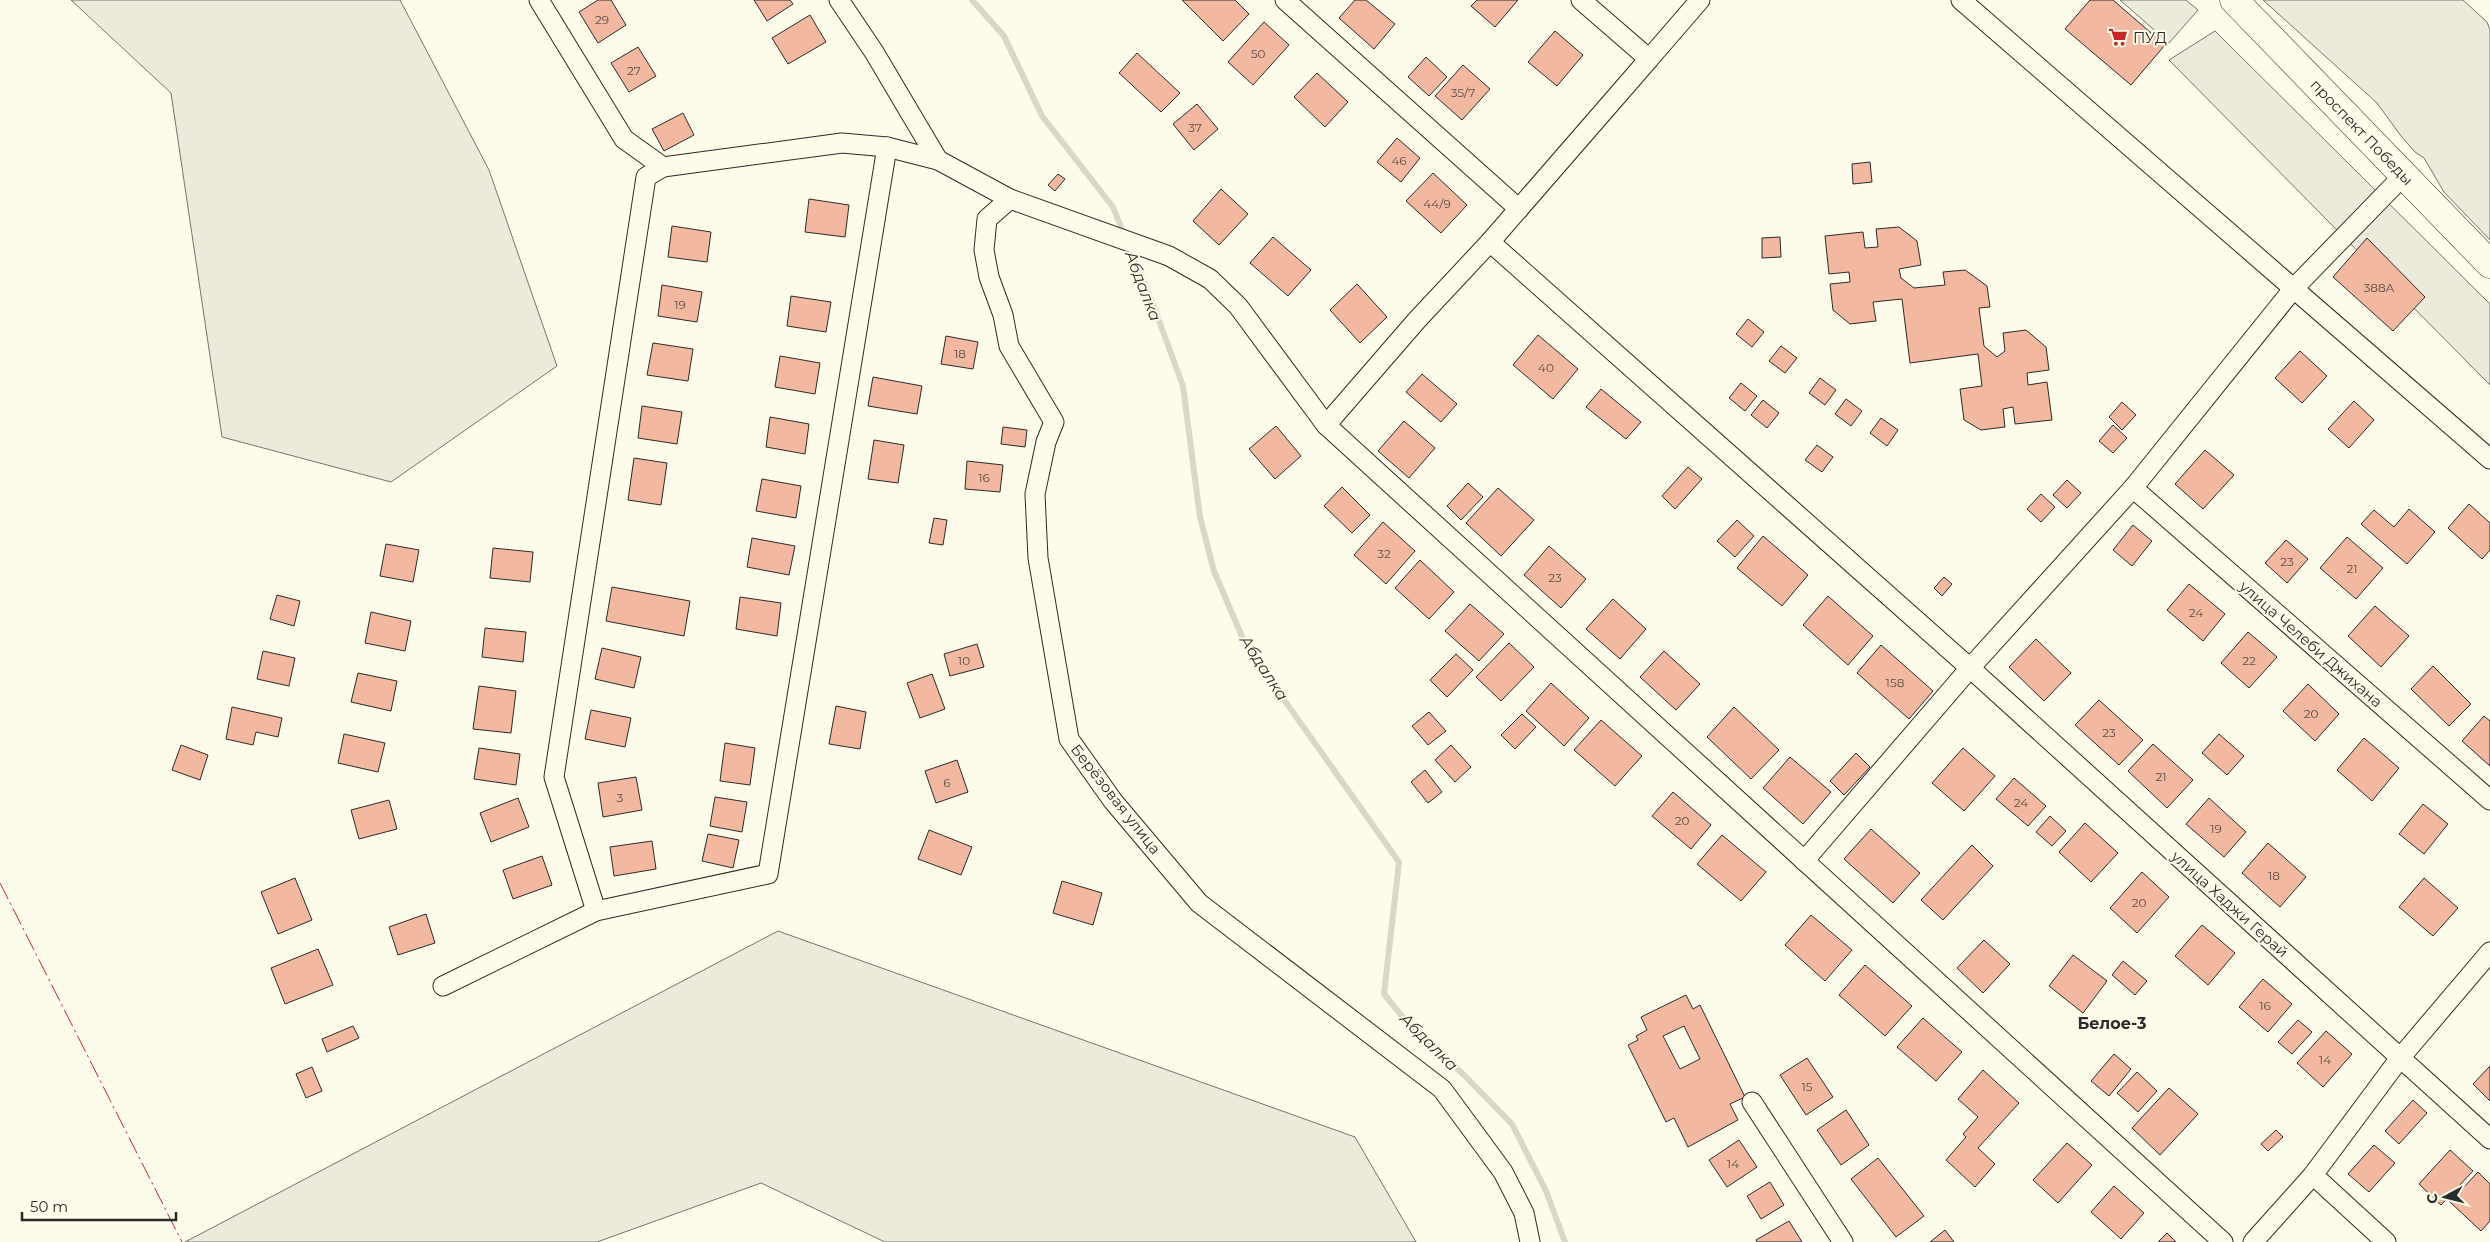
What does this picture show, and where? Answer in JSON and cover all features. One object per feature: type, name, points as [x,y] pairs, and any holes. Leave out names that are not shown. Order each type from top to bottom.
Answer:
[{"type":"main road","name":"проспект Победы","points":[[2234,0],[2490,264]]},
{"type":"street","points":[[539,0],[624,139],[663,167]]},
{"type":"street","points":[[839,0],[874,52],[938,160]]},
{"type":"street","points":[[1285,0],[1520,209]]},
{"type":"street","points":[[1581,0],[1649,59]]},
{"type":"street","points":[[1326,425],[1417,320],[1520,209],[1700,0]]},
{"type":"street","points":[[1961,0],[2490,459]]},
{"type":"street","points":[[596,911],[554,777],[646,177],[663,167],[842,143],[887,147],[938,160],[1010,199],[1107,232],[1169,256],[1210,279],[1238,306],[1326,425],[2223,1242]]},
{"type":"street","points":[[442,986],[596,911],[768,874],[887,147]]},
{"type":"street","points":[[1804,861],[1970,668],[2133,488],[2294,288],[2404,175]]},
{"type":"street","name":"Берёзовая улица","points":[[1010,199],[987,219],[984,250],[989,277],[1003,315],[1009,346],[1054,422],[1046,442],[1035,494],[1038,558],[1069,739],[1113,801],[1199,903],[1442,1089],[1504,1172],[1524,1213],[1530,1242]]},
{"type":"street","name":"улица Хаджи Герай","points":[[1490,242],[1970,668],[2490,1139]]},
{"type":"street","name":"улица Челеби Джихана","points":[[2133,488],[2490,800]]},
{"type":"street","points":[[2253,1242],[2313,1175],[2400,1058],[2490,952]]},
{"type":"street","points":[[1752,1102],[1843,1242]]},
{"type":"street","points":[[2313,1175],[2386,1242]]},
{"type":"shaded area","points":[[71,0],[400,0],[489,170],[557,366],[391,482],[222,437],[171,93]]},
{"type":"shaded area","points":[[2120,0],[2186,0],[2198,10],[2169,43]]},
{"type":"shaded area","points":[[2263,0],[2463,0],[2487,22],[2490,30],[2490,240],[2444,192],[2424,158],[2415,152],[2401,136],[2377,103]]},
{"type":"shaded area","points":[[2215,31],[2490,304],[2490,385],[2169,60]]},
{"type":"shaded area","points":[[778,931],[1355,1137],[1416,1242],[885,1242],[761,1183],[597,1242],[185,1242]]},
{"type":"building","points":[[598,0],[611,0],[626,25],[598,43],[579,12]]},
{"type":"building","points":[[754,0],[790,0],[793,4],[767,21]]},
{"type":"building","points":[[1182,0],[1235,0],[1249,14],[1223,41]]},
{"type":"building","points":[[1355,0],[1366,0],[1395,24],[1374,49],[1339,18]]},
{"type":"building","points":[[1477,0],[1518,0],[1495,27],[1471,6]]},
{"type":"building","points":[[2090,0],[2113,0],[2165,45],[2131,85],[2065,29]]},
{"type":"building","points":[[810,15],[826,42],[788,64],[772,38]]},
{"type":"building","points":[[1264,22],[1289,45],[1253,85],[1228,62]]},
{"type":"building","points":[[1555,31],[1583,55],[1557,86],[1528,62]]},
{"type":"building","points":[[638,47],[656,76],[629,92],[611,63]]},
{"type":"building","points":[[1137,53],[1180,93],[1161,112],[1119,73]]},
{"type":"building","points":[[1426,57],[1447,77],[1429,96],[1408,77]]},
{"type":"building","points":[[1463,65],[1490,89],[1462,120],[1435,96]]},
{"type":"building","points":[[1317,73],[1348,102],[1325,127],[1294,97]]},
{"type":"building","points":[[1197,104],[1218,129],[1194,150],[1173,124]]},
{"type":"building","points":[[683,113],[694,135],[664,151],[652,129]]},
{"type":"building","points":[[1397,138],[1420,158],[1401,182],[1377,162]]},
{"type":"building","points":[[1870,162],[1872,182],[1853,184],[1852,164]]},
{"type":"building","points":[[1433,173],[1467,205],[1441,233],[1406,201]]},
{"type":"building","points":[[1058,174],[1065,179],[1055,191],[1048,185]]},
{"type":"building","points":[[1221,189],[1248,214],[1219,245],[1193,221]]},
{"type":"building","points":[[809,199],[849,205],[845,237],[805,232]]},
{"type":"building","points":[[672,226],[711,232],[707,262],[668,257]]},
{"type":"building","points":[[1899,227],[1917,241],[1921,265],[1899,269],[1901,278],[1914,288],[1945,285],[1943,272],[1965,270],[1987,286],[1990,307],[1979,308],[1984,346],[1997,357],[2005,351],[2003,333],[2026,330],[2046,347],[2049,370],[2027,373],[2028,385],[2047,382],[2052,420],[2015,424],[2013,407],[2003,409],[2005,427],[1981,430],[1964,420],[1960,389],[1982,386],[1978,354],[1910,363],[1902,299],[1873,302],[1876,321],[1850,324],[1833,310],[1830,284],[1850,282],[1849,272],[1829,274],[1825,236],[1863,232],[1865,248],[1878,247],[1876,229]]},
{"type":"building","points":[[1273,237],[1311,270],[1288,296],[1250,263]]},
{"type":"building","points":[[1780,237],[1781,257],[1762,258],[1762,238]]},
{"type":"building","points":[[2367,238],[2425,297],[2393,331],[2333,277]]},
{"type":"building","points":[[1357,284],[1387,317],[1360,343],[1330,310]]},
{"type":"building","points":[[662,285],[702,292],[697,322],[658,316]]},
{"type":"building","points":[[791,296],[831,302],[826,332],[787,326]]},
{"type":"building","points":[[1748,319],[1764,332],[1752,347],[1736,334]]},
{"type":"building","points":[[1538,335],[1578,369],[1553,399],[1513,365]]},
{"type":"building","points":[[946,336],[978,342],[973,369],[941,364]]},
{"type":"building","points":[[653,343],[693,349],[688,381],[647,375]]},
{"type":"building","points":[[1781,346],[1797,358],[1785,373],[1769,361]]},
{"type":"building","points":[[2300,351],[2327,376],[2302,403],[2275,378]]},
{"type":"building","points":[[780,356],[820,363],[815,394],[775,387]]},
{"type":"building","points":[[1422,374],[1457,404],[1441,422],[1406,392]]},
{"type":"building","points":[[873,377],[922,386],[917,414],[868,406]]},
{"type":"building","points":[[1820,378],[1836,390],[1825,405],[1809,393]]},
{"type":"building","points":[[1741,383],[1757,396],[1745,411],[1729,398]]},
{"type":"building","points":[[1601,389],[1641,422],[1626,439],[1586,407]]},
{"type":"building","points":[[1846,399],[1862,411],[1851,426],[1835,414]]},
{"type":"building","points":[[1763,400],[1779,413],[1767,428],[1751,415]]},
{"type":"building","points":[[2354,401],[2374,420],[2349,448],[2328,429]]},
{"type":"building","points":[[2122,402],[2136,415],[2122,430],[2109,417]]},
{"type":"building","points":[[642,406],[682,412],[677,444],[638,438]]},
{"type":"building","points":[[770,417],[809,424],[805,454],[766,447]]},
{"type":"building","points":[[1881,418],[1898,430],[1887,446],[1870,433]]},
{"type":"building","points":[[1404,421],[1435,448],[1409,478],[1378,451]]},
{"type":"building","points":[[2113,425],[2127,438],[2113,453],[2099,441]]},
{"type":"building","points":[[1276,426],[1301,456],[1275,479],[1249,449]]},
{"type":"building","points":[[1003,427],[1027,430],[1025,447],[1001,444]]},
{"type":"building","points":[[874,440],[904,445],[898,483],[868,479]]},
{"type":"building","points":[[1817,445],[1833,457],[1822,472],[1805,460]]},
{"type":"building","points":[[2205,450],[2234,475],[2203,509],[2175,484]]},
{"type":"building","points":[[634,458],[667,463],[661,505],[628,500]]},
{"type":"building","points":[[967,461],[1003,465],[1000,492],[965,489]]},
{"type":"building","points":[[1688,467],[1702,479],[1675,509],[1662,496]]},
{"type":"building","points":[[762,479],[801,486],[796,518],[756,511]]},
{"type":"building","points":[[2067,480],[2081,493],[2067,508],[2053,495]]},
{"type":"building","points":[[1468,483],[1483,497],[1461,520],[1447,506]]},
{"type":"building","points":[[1342,487],[1370,515],[1352,533],[1324,506]]},
{"type":"building","points":[[1498,488],[1534,520],[1501,556],[1466,523]]},
{"type":"building","points":[[2041,494],[2055,507],[2041,522],[2027,509]]},
{"type":"building","points":[[2469,504],[2490,523],[2490,550],[2482,559],[2448,528]]},
{"type":"building","points":[[2409,509],[2435,532],[2407,564],[2361,524],[2374,510],[2394,527]]},
{"type":"building","points":[[934,518],[947,520],[943,545],[929,543]]},
{"type":"building","points":[[1737,520],[1754,536],[1735,557],[1717,541]]},
{"type":"building","points":[[1383,522],[1415,551],[1386,584],[1354,555]]},
{"type":"building","points":[[2133,525],[2152,541],[2132,566],[2113,550]]},
{"type":"building","points":[[1763,536],[1808,575],[1782,606],[1737,568]]},
{"type":"building","points":[[2347,537],[2383,568],[2356,599],[2320,568]]},
{"type":"building","points":[[752,538],[795,546],[789,575],[747,567]]},
{"type":"building","points":[[2286,540],[2308,559],[2287,583],[2265,563]]},
{"type":"building","points":[[386,544],[419,550],[413,582],[380,576]]},
{"type":"building","points":[[1549,546],[1586,579],[1561,608],[1524,575]]},
{"type":"building","points":[[493,548],[533,552],[530,582],[490,578]]},
{"type":"building","points":[[1420,560],[1454,592],[1429,619],[1395,588]]},
{"type":"building","points":[[1944,577],[1952,584],[1942,596],[1934,588]]},
{"type":"building","points":[[2189,584],[2225,614],[2203,641],[2167,610]]},
{"type":"building","points":[[612,587],[690,601],[684,636],[606,621]]},
{"type":"building","points":[[277,595],[300,601],[294,626],[270,619]]},
{"type":"building","points":[[1828,596],[1873,636],[1848,665],[1803,625]]},
{"type":"building","points":[[740,597],[781,603],[777,636],[736,629]]},
{"type":"building","points":[[1613,599],[1646,629],[1620,659],[1586,629]]},
{"type":"building","points":[[1470,604],[1504,634],[1479,661],[1445,631]]},
{"type":"building","points":[[2375,606],[2409,636],[2381,667],[2348,636]]},
{"type":"building","points":[[371,612],[411,621],[405,651],[365,643]]},
{"type":"building","points":[[485,628],[526,632],[523,662],[482,657]]},
{"type":"building","points":[[2248,632],[2277,657],[2249,688],[2221,663]]},
{"type":"building","points":[[2036,639],[2071,673],[2044,701],[2009,667]]},
{"type":"building","points":[[1509,643],[1534,667],[1501,701],[1476,677]]},
{"type":"building","points":[[977,644],[984,667],[950,676],[944,654]]},
{"type":"building","points":[[1881,645],[1933,691],[1909,719],[1857,673]]},
{"type":"building","points":[[602,648],[641,657],[634,688],[595,679]]},
{"type":"building","points":[[263,651],[295,658],[289,686],[257,679]]},
{"type":"building","points":[[1664,651],[1700,684],[1676,710],[1640,677]]},
{"type":"building","points":[[1456,654],[1473,670],[1447,697],[1430,680]]},
{"type":"building","points":[[2433,666],[2471,704],[2449,726],[2411,689]]},
{"type":"building","points":[[358,673],[397,681],[391,711],[351,702]]},
{"type":"building","points":[[932,674],[945,709],[920,718],[907,683]]},
{"type":"building","points":[[1551,683],[1589,718],[1564,746],[1526,711]]},
{"type":"building","points":[[2308,684],[2339,714],[2315,741],[2283,711]]},
{"type":"building","points":[[479,686],[516,691],[511,733],[473,729]]},
{"type":"building","points":[[2099,700],[2143,740],[2119,765],[2075,725]]},
{"type":"building","points":[[836,706],[866,712],[860,749],[829,744]]},
{"type":"building","points":[[232,707],[282,718],[278,737],[256,732],[253,745],[226,739]]},
{"type":"building","points":[[1734,707],[1779,750],[1751,779],[1707,737]]},
{"type":"building","points":[[591,710],[631,718],[625,747],[585,739]]},
{"type":"building","points":[[1429,712],[1446,731],[1428,745],[1412,726]]},
{"type":"building","points":[[1522,714],[1536,727],[1515,749],[1501,735]]},
{"type":"building","points":[[2484,716],[2490,721],[2490,766],[2462,741]]},
{"type":"building","points":[[1601,720],[1642,756],[1615,786],[1574,750]]},
{"type":"building","points":[[344,734],[385,743],[378,772],[338,763]]},
{"type":"building","points":[[2219,734],[2244,756],[2227,775],[2202,753]]},
{"type":"building","points":[[2364,738],[2399,768],[2372,801],[2337,770]]},
{"type":"building","points":[[725,743],[755,748],[750,785],[720,781]]},
{"type":"building","points":[[2153,744],[2193,780],[2167,808],[2128,771]]},
{"type":"building","points":[[181,745],[208,755],[200,780],[172,770]]},
{"type":"building","points":[[1451,745],[1471,767],[1455,782],[1435,760]]},
{"type":"building","points":[[479,748],[520,754],[516,785],[474,779]]},
{"type":"building","points":[[1963,748],[1995,776],[1964,811],[1932,783]]},
{"type":"building","points":[[1856,753],[1870,767],[1844,795],[1830,781]]},
{"type":"building","points":[[1790,757],[1831,792],[1803,824],[1763,788]]},
{"type":"building","points":[[957,760],[968,792],[936,803],[925,771]]},
{"type":"building","points":[[1425,770],[1442,792],[1428,803],[1411,782]]},
{"type":"building","points":[[636,777],[642,810],[603,817],[598,783]]},
{"type":"building","points":[[2014,778],[2046,806],[2028,826],[1996,799]]},
{"type":"building","points":[[1673,792],[1711,825],[1691,849],[1652,816]]},
{"type":"building","points":[[715,797],[747,802],[742,832],[710,826]]},
{"type":"building","points":[[518,798],[529,827],[491,842],[480,813]]},
{"type":"building","points":[[2209,798],[2246,832],[2224,857],[2186,824]]},
{"type":"building","points":[[389,800],[397,829],[359,839],[351,810]]},
{"type":"building","points":[[2423,804],[2448,824],[2424,854],[2399,834]]},
{"type":"building","points":[[2050,816],[2066,831],[2052,846],[2036,832]]},
{"type":"building","points":[[2085,823],[2118,853],[2091,882],[2059,852]]},
{"type":"building","points":[[1871,829],[1920,873],[1893,903],[1844,859]]},
{"type":"building","points":[[929,830],[972,847],[961,875],[918,859]]},
{"type":"building","points":[[708,834],[739,840],[733,868],[702,861]]},
{"type":"building","points":[[1722,835],[1766,872],[1741,901],[1697,864]]},
{"type":"building","points":[[652,841],[656,869],[614,876],[610,847]]},
{"type":"building","points":[[2268,843],[2306,877],[2280,907],[2242,873]]},
{"type":"building","points":[[1972,845],[1993,866],[1943,920],[1921,900]]},
{"type":"building","points":[[542,856],[552,885],[513,899],[503,870]]},
{"type":"building","points":[[2142,872],[2169,897],[2137,933],[2110,908]]},
{"type":"building","points":[[295,878],[312,920],[278,934],[261,892]]},
{"type":"building","points":[[2424,878],[2458,908],[2433,936],[2399,907]]},
{"type":"building","points":[[1062,881],[1102,893],[1093,925],[1053,913]]},
{"type":"building","points":[[426,914],[435,943],[398,955],[389,927]]},
{"type":"building","points":[[1811,915],[1852,950],[1825,981],[1785,945]]},
{"type":"building","points":[[2202,925],[2235,953],[2208,985],[2175,956]]},
{"type":"building","points":[[1984,940],[2010,964],[1983,993],[1957,968]]},
{"type":"building","points":[[318,949],[333,985],[285,1004],[271,968]]},
{"type":"building","points":[[2073,955],[2107,981],[2083,1013],[2049,986]]},
{"type":"building","points":[[2123,961],[2147,981],[2135,995],[2112,975]]},
{"type":"building","points":[[1865,965],[1912,1006],[1885,1036],[1839,995]]},
{"type":"building","points":[[2263,979],[2292,1004],[2268,1032],[2239,1007]]},
{"type":"building","points":[[1686,995],[1693,1009],[1700,1005],[1745,1097],[1730,1104],[1738,1120],[1688,1147],[1674,1118],[1666,1122],[1628,1045],[1638,1040],[1636,1036],[1647,1030],[1641,1017]],"holes":[[[1684,1026],[1700,1059],[1680,1069],[1663,1036]]]},
{"type":"building","points":[[1923,1018],[1962,1052],[1936,1081],[1897,1047]]},
{"type":"building","points":[[2298,1020],[2312,1032],[2292,1054],[2278,1042]]},
{"type":"building","points":[[353,1026],[359,1038],[327,1052],[322,1039]]},
{"type":"building","points":[[2326,1031],[2352,1054],[2323,1087],[2297,1063]]},
{"type":"building","points":[[2114,1054],[2131,1069],[2109,1096],[2091,1081]]},
{"type":"building","points":[[1807,1058],[1833,1097],[1806,1115],[1780,1075]]},
{"type":"building","points":[[2490,1066],[2490,1101],[2473,1084]]},
{"type":"building","points":[[312,1067],[322,1091],[306,1098],[296,1074]]},
{"type":"building","points":[[1983,1070],[2019,1103],[1978,1148],[1995,1164],[1975,1187],[1946,1160],[1966,1137],[1963,1134],[1978,1117],[1958,1099]]},
{"type":"building","points":[[2137,1072],[2157,1091],[2138,1112],[2117,1093]]},
{"type":"building","points":[[2169,1088],[2198,1114],[2160,1155],[2132,1128]]},
{"type":"building","points":[[2413,1100],[2427,1113],[2399,1144],[2385,1131]]},
{"type":"building","points":[[1846,1110],[1869,1145],[1841,1165],[1817,1130]]},
{"type":"building","points":[[2276,1130],[2283,1137],[2268,1151],[2261,1144]]},
{"type":"building","points":[[1739,1140],[1757,1167],[1727,1187],[1709,1160]]},
{"type":"building","points":[[2067,1143],[2092,1165],[2058,1203],[2033,1180]]},
{"type":"building","points":[[2374,1145],[2395,1163],[2369,1192],[2348,1174]]},
{"type":"building","points":[[2450,1150],[2473,1171],[2441,1205],[2419,1184]]},
{"type":"building","points":[[1878,1158],[1924,1216],[1896,1237],[1851,1179]]},
{"type":"building","points":[[2478,1172],[2490,1184],[2490,1221],[2481,1231],[2450,1202]]},
{"type":"building","points":[[1770,1182],[1784,1205],[1761,1219],[1747,1196]]},
{"type":"building","points":[[2114,1186],[2144,1213],[2121,1239],[2091,1212]]},
{"type":"building","points":[[1789,1221],[1802,1242],[1757,1242],[1756,1240]]},
{"type":"building","points":[[1945,1230],[1954,1242],[1930,1242]]},
{"type":"building","points":[[2167,1233],[2176,1242],[2158,1242]]},
{"type":"waterway","name":"Абдалка","points":[[972,0],[1004,36],[1042,116],[1113,207],[1125,237]]},
{"type":"waterway","name":"Абдалка","points":[[1129,246],[1183,386],[1200,517],[1214,571],[1246,646],[1399,862],[1384,994],[1406,1021],[1464,1075],[1512,1124],[1546,1191],[1565,1242]]},
{"type":"power","points":[[0,883],[182,1242]]},
{"type":"place","name":"ПУД","points":[[2118,37]]},
{"type":"district","name":"Белое-3","points":[[2112,1023]]}]
